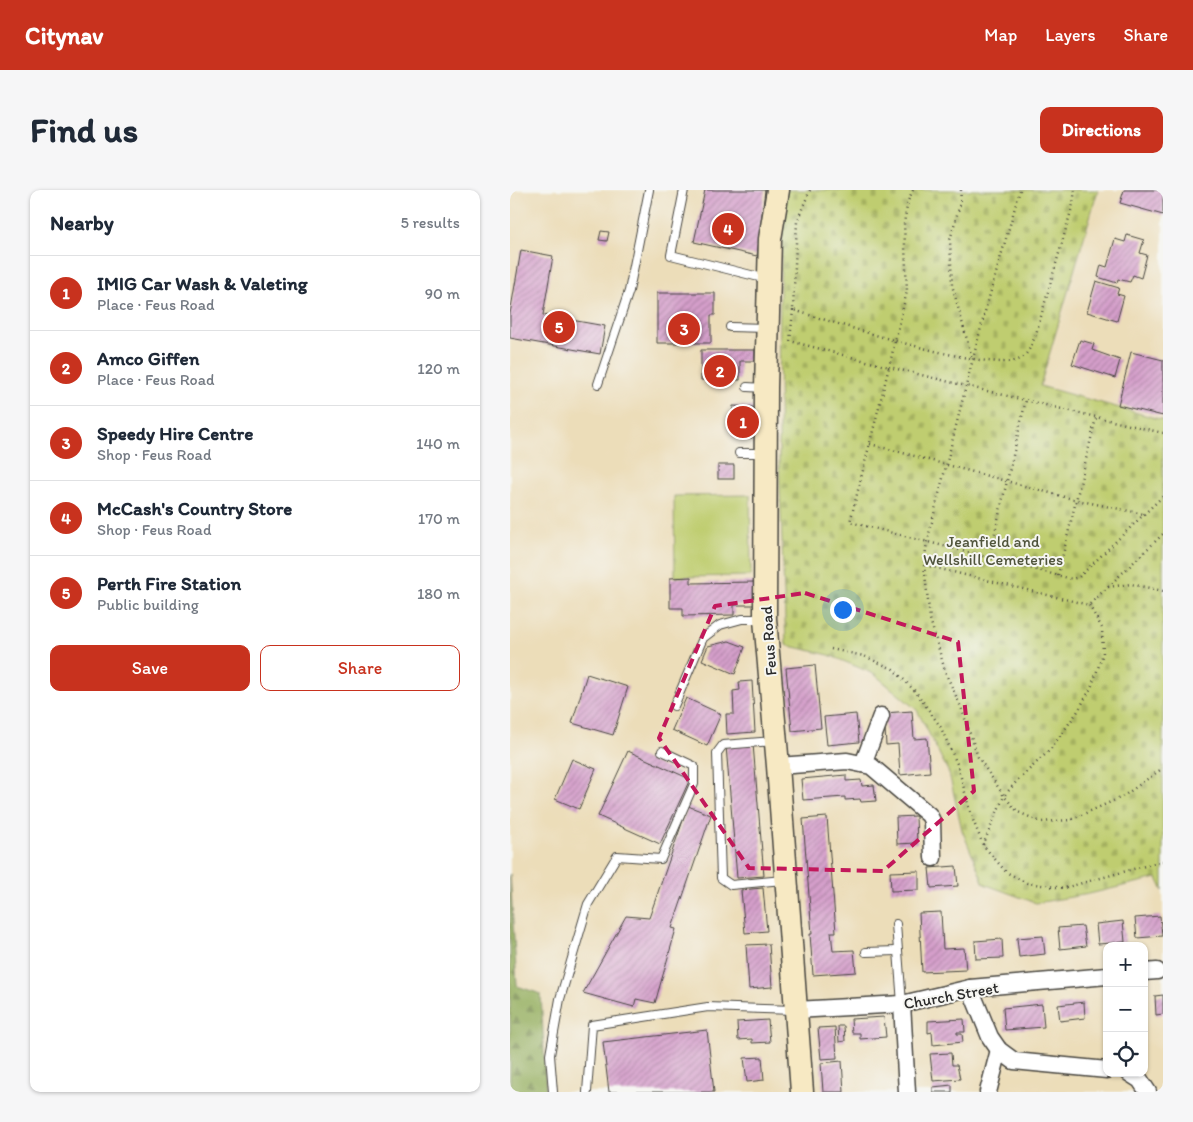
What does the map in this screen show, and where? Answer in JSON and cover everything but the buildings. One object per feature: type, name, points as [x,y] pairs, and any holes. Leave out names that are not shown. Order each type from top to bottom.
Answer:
[{"type":"street","name":"Feus Road","points":[[778,190],[770,239],[768,328],[757,387],[766,453],[765,619],[802,1092]]},
{"type":"street","points":[[863,764],[881,716]]},
{"type":"street","points":[[778,766],[839,761],[871,766],[928,815],[932,821],[933,858]]},
{"type":"street","name":"Church Street","points":[[796,1010],[902,1004],[970,988],[1103,976]]},
{"type":"street","points":[[970,988],[990,1037],[999,1050],[1014,1061],[1103,1070]]},
{"type":"street","points":[[902,1004],[907,1092]]},
{"type":"street","points":[[988,1092],[999,1050]]},
{"type":"street","points":[[1135,1077],[1140,1080],[1148,1092]]},
{"type":"lane","points":[[598,384],[629,291],[649,190]]},
{"type":"lane","points":[[684,190],[671,255],[769,279]]},
{"type":"lane","points":[[730,327],[768,328]]},
{"type":"lane","points":[[739,452],[766,453]]},
{"type":"lane","points":[[674,706],[702,638],[720,625],[742,619],[765,619]]},
{"type":"lane","points":[[776,741],[723,745],[717,753],[721,878],[731,885],[786,880]]},
{"type":"lane","points":[[553,1092],[550,1055],[560,999],[588,904],[617,856],[661,859],[694,784],[694,766],[662,751]]},
{"type":"lane","points":[[896,924],[902,1004]]},
{"type":"lane","points":[[866,952],[897,951]]},
{"type":"lane","points":[[587,1092],[592,1025],[708,1007],[796,1010]]},
{"type":"path","points":[[810,190],[796,221],[790,340],[889,367],[1163,433]]},
{"type":"path","points":[[913,190],[908,201],[904,223],[907,292],[850,522],[1072,579],[1079,577],[1163,496]]},
{"type":"path","points":[[962,190],[950,240],[952,285],[972,360]]},
{"type":"path","points":[[1020,190],[972,360],[928,542],[924,565],[930,620],[946,674],[961,707],[978,757],[1004,796],[1018,812],[1041,822],[1070,820],[1122,797],[1163,768]]},
{"type":"path","points":[[793,310],[895,341],[972,360],[1007,364],[1020,360],[1028,353],[1036,334],[1073,204],[1075,190]]},
{"type":"path","points":[[989,558],[1026,400]]},
{"type":"path","points":[[1058,575],[1096,418]]},
{"type":"path","points":[[870,444],[1076,500],[1144,514]]},
{"type":"path","points":[[1089,605],[1163,534]]},
{"type":"path","points":[[924,565],[1089,605],[1102,628],[1103,654],[1092,688],[1050,750],[1004,796],[983,845]]},
{"type":"path","points":[[1107,587],[1131,584],[1163,591]]},
{"type":"path","points":[[831,648],[864,656],[893,670],[916,692],[940,726],[958,766],[971,815],[983,845],[1006,872],[1027,883],[1064,888],[1163,861]]},
{"type":"highlighted area","points":[[805,593],[958,642],[974,791],[883,871],[749,868],[659,738],[715,606]]},
{"type":"green space","name":"Jeanfield and Wellshill Cemeteries","points":[[785,190],[1098,190],[1040,386],[1163,420],[1163,891],[1157,878],[1089,894],[1036,903],[984,884],[962,830],[949,773],[917,710],[874,674],[829,655],[786,645],[779,462],[780,285]]},
{"type":"green space","points":[[750,495],[751,576],[675,577],[674,496]]},
{"type":"green space","points":[[510,874],[517,986],[541,994],[546,1092],[510,1092]]},
{"type":"place","name":"McCash's Country Store","points":[[728,229]]},
{"type":"place","name":"Perth Fire Station","points":[[559,327]]},
{"type":"place","name":"Speedy Hire Centre","points":[[684,329]]},
{"type":"place","name":"Amco Giffen","points":[[720,371]]},
{"type":"place","name":"IMIG Car Wash & Valeting","points":[[743,422]]}]
